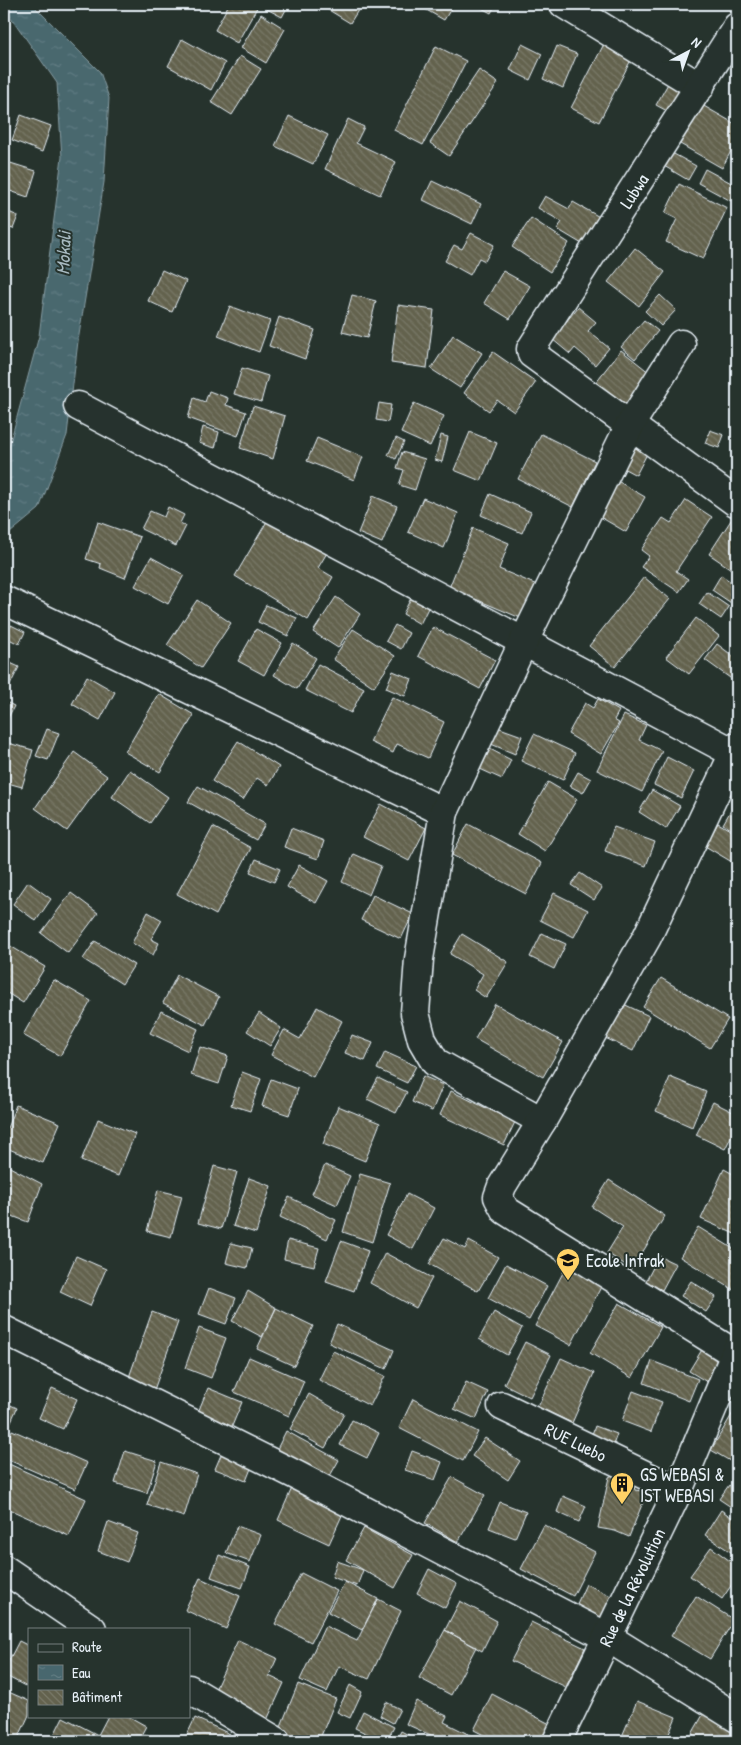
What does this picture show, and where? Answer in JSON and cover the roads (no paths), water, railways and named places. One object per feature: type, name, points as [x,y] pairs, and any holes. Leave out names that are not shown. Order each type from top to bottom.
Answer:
[{"type":"street","points":[[564,4],[700,87]]},
{"type":"street","name":"Lubwa","points":[[630,425],[532,354],[531,347],[700,87],[737,26]]},
{"type":"street","points":[[542,1122],[435,1062],[422,1040],[415,1013],[419,959],[444,812],[524,641],[630,425],[681,344]]},
{"type":"street","points":[[78,406],[524,641],[736,750],[647,937],[542,1122],[502,1186],[498,1197],[499,1203],[505,1210],[736,1352]]},
{"type":"street","points":[[630,425],[737,504]]},
{"type":"street","points":[[4,600],[444,812]]},
{"type":"street","points":[[4,1330],[296,1475],[607,1637],[737,1718]]},
{"type":"street","name":"Rue de la Révolution","points":[[557,1741],[678,1491],[736,1352]]},
{"type":"street","name":"RUE Luebo","points":[[502,1406],[678,1491]]},
{"type":"street","points":[[4,1569],[91,1628]]},
{"type":"street","points":[[190,1690],[276,1741]]},
{"type":"water","name":"Mokali","points":[[4,4],[32,4],[100,72],[109,98],[104,182],[78,341],[67,435],[39,509],[4,538],[4,465],[39,336],[62,157],[57,83],[8,13]]},
{"type":"place","name":"Ecole Infrak","points":[[568,1281]]},
{"type":"place","name":"GS WEBASI & IST WEBASI","points":[[622,1505]]}]
